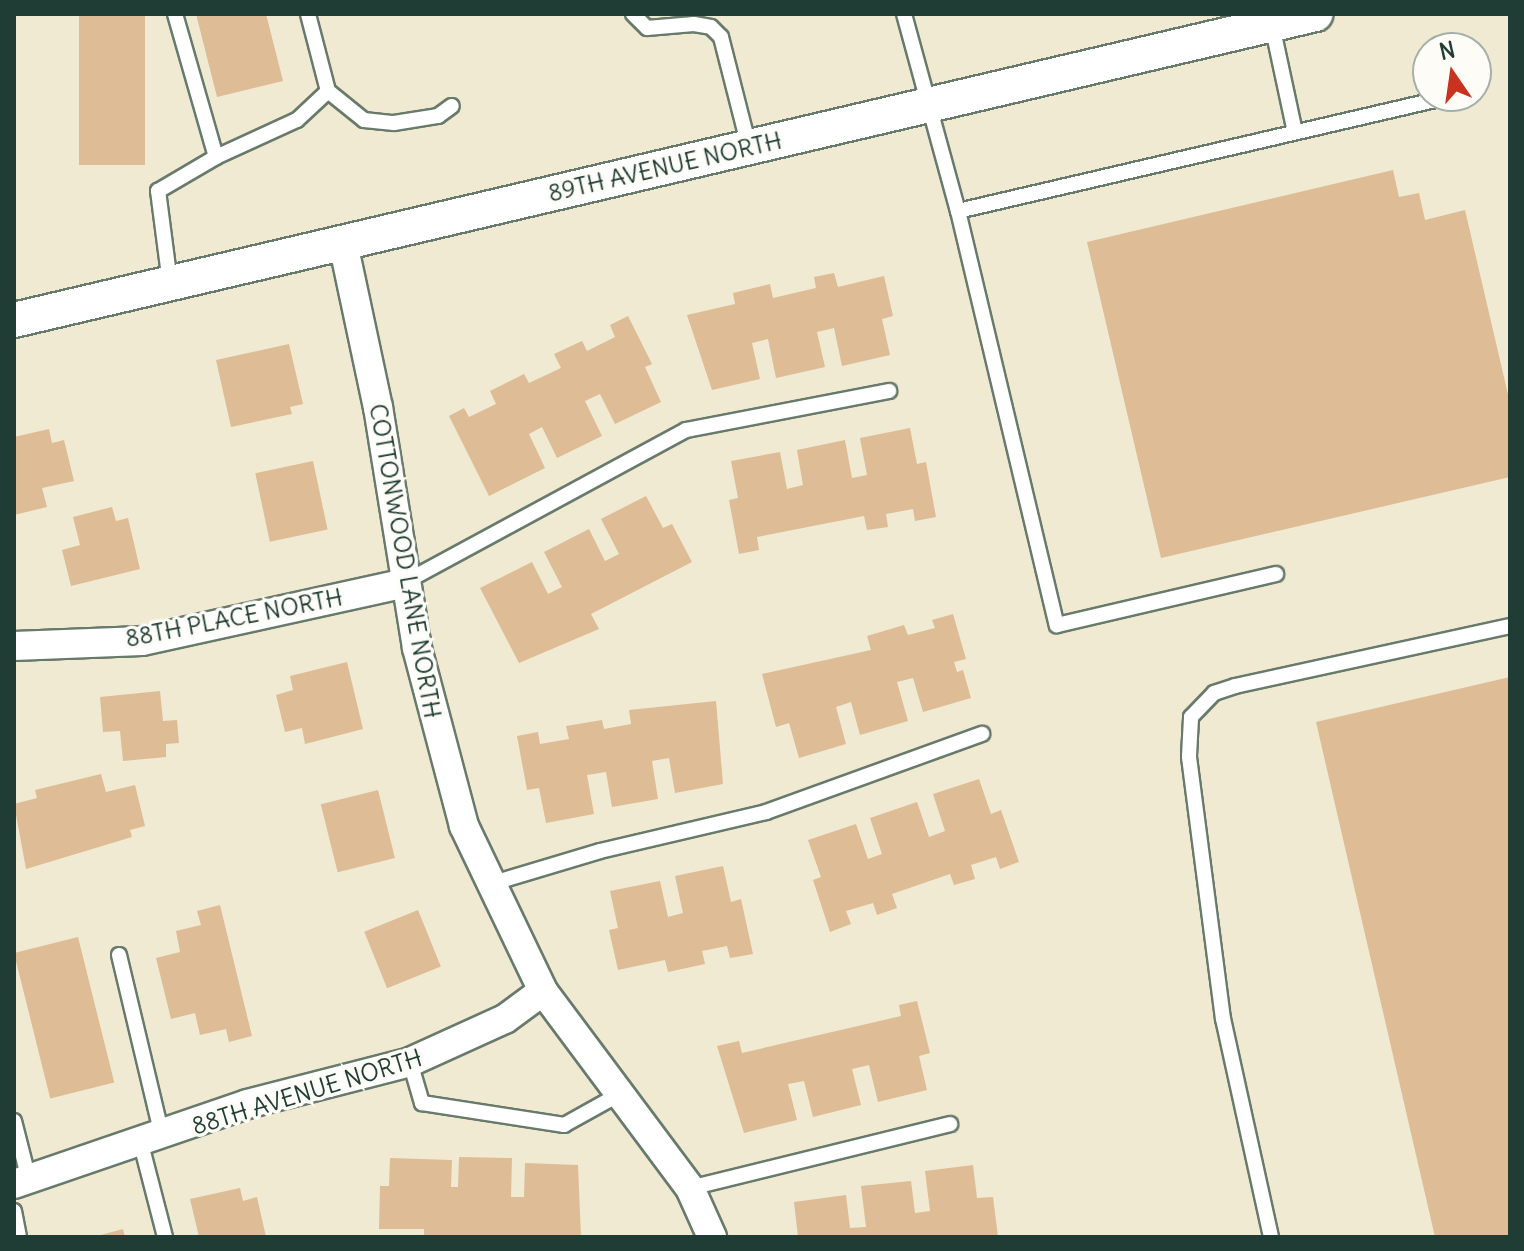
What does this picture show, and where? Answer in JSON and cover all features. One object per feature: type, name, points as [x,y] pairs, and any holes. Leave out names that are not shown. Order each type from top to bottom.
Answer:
[{"type":"street","name":"89TH AVENUE NORTH","points":[[14,320],[1316,14]]},
{"type":"street","name":"COTTONWOOD LANE NORTH","points":[[343,243],[378,407],[405,583],[437,738],[464,826],[489,885],[543,991],[690,1188],[712,1237]]},
{"type":"street","name":"88TH PLACE NORTH","points":[[14,646],[142,641],[405,583]]},
{"type":"street","name":"88TH AVENUE NORTH","points":[[22,1182],[151,1140],[247,1104],[410,1062],[505,1019],[543,991]]},
{"type":"lane","points":[[175,14],[216,157]]},
{"type":"lane","points":[[308,14],[328,91],[364,120],[423,118],[452,106]]},
{"type":"lane","points":[[633,14],[647,28],[694,24],[711,27],[721,37],[749,147]]},
{"type":"lane","points":[[904,14],[958,211],[1057,625],[1276,574]]},
{"type":"lane","points":[[1272,25],[1295,132]]},
{"type":"lane","points":[[170,283],[158,191],[216,157],[297,120],[328,91]]},
{"type":"lane","points":[[958,211],[1412,105]]},
{"type":"lane","points":[[405,583],[686,430],[889,391]]},
{"type":"lane","points":[[1271,1237],[1223,1019],[1189,756],[1191,717],[1214,693],[1235,686],[1510,626]]},
{"type":"lane","points":[[489,885],[600,851],[766,812],[982,734]]},
{"type":"lane","points":[[119,955],[165,1237]]},
{"type":"lane","points":[[410,1062],[422,1103],[564,1125],[618,1095]]},
{"type":"lane","points":[[14,1121],[22,1182]]},
{"type":"lane","points":[[690,1188],[950,1124]]},
{"type":"lane","points":[[14,1211],[19,1237]]},
{"type":"building","points":[[79,14],[145,14],[145,165],[79,165]]},
{"type":"building","points":[[196,14],[266,14],[283,81],[217,97]]},
{"type":"building","points":[[1393,170],[1399,197],[1419,193],[1425,220],[1465,210],[1510,403],[1510,477],[1161,558],[1087,242]]},
{"type":"building","points":[[834,273],[838,287],[884,276],[893,316],[882,319],[890,355],[842,366],[834,328],[817,332],[825,367],[776,378],[768,339],[752,343],[760,379],[712,390],[687,315],[735,304],[733,293],[770,284],[773,298],[816,288],[814,277]]},
{"type":"building","points":[[628,316],[652,364],[645,367],[661,402],[615,424],[600,394],[585,401],[602,436],[557,458],[542,427],[529,434],[545,468],[489,496],[449,416],[464,408],[469,417],[496,404],[490,391],[524,374],[529,383],[561,368],[554,354],[582,341],[587,351],[615,337],[610,325]]},
{"type":"building","points":[[289,344],[303,404],[290,407],[292,414],[231,427],[216,360]]},
{"type":"building","points":[[910,428],[917,464],[926,462],[936,517],[915,521],[913,509],[886,514],[888,527],[867,530],[864,516],[757,537],[759,550],[739,554],[729,500],[738,498],[731,461],[780,452],[787,489],[803,485],[797,450],[845,440],[852,478],[867,475],[860,438]]},
{"type":"building","points":[[49,429],[52,443],[64,440],[74,481],[42,488],[47,507],[14,515],[14,437]]},
{"type":"building","points":[[313,461],[328,529],[270,542],[255,473]]},
{"type":"building","points":[[646,496],[663,528],[672,524],[692,562],[591,614],[599,629],[519,663],[480,588],[532,562],[548,594],[562,587],[544,552],[589,529],[605,561],[619,554],[601,519]]},
{"type":"building","points":[[112,507],[116,521],[128,518],[140,569],[71,586],[62,550],[80,545],[73,517]]},
{"type":"building","points":[[953,614],[966,659],[954,662],[957,672],[963,670],[971,698],[923,712],[913,678],[897,682],[908,721],[860,735],[851,702],[836,707],[846,744],[799,758],[789,723],[776,727],[762,674],[871,650],[867,636],[904,625],[908,635],[935,628],[932,620]]},
{"type":"building","points":[[347,662],[363,729],[305,744],[302,728],[285,732],[276,695],[293,690],[290,676]]},
{"type":"building","points":[[1510,677],[1510,1237],[1435,1237],[1316,722]]},
{"type":"building","points":[[160,691],[163,721],[177,720],[179,743],[166,744],[166,757],[123,761],[120,731],[103,732],[100,697]]},
{"type":"building","points":[[716,701],[723,784],[675,793],[669,758],[652,761],[658,799],[612,807],[606,772],[587,775],[594,814],[546,823],[539,788],[527,790],[517,736],[538,732],[540,744],[569,739],[566,726],[602,720],[604,729],[631,724],[629,710]]},
{"type":"building","points":[[101,774],[106,792],[135,785],[145,826],[130,830],[132,837],[26,869],[14,804],[37,798],[35,790]]},
{"type":"building","points":[[979,779],[991,814],[1001,810],[1019,862],[1000,869],[996,857],[971,865],[975,879],[954,885],[950,874],[892,894],[897,908],[877,915],[873,903],[846,911],[851,924],[830,932],[813,880],[821,877],[808,840],[856,824],[868,859],[882,854],[870,818],[917,802],[929,837],[945,831],[933,794]]},
{"type":"building","points":[[378,790],[395,858],[338,872],[321,804]]},
{"type":"building","points":[[723,866],[731,902],[741,899],[753,954],[730,958],[727,946],[702,951],[705,964],[668,972],[665,960],[618,970],[609,930],[618,928],[610,891],[660,881],[668,917],[683,913],[675,876]]},
{"type":"building","points":[[220,905],[252,1036],[229,1042],[226,1029],[200,1035],[195,1013],[171,1019],[156,958],[180,952],[176,931],[201,925],[197,911]]},
{"type":"building","points":[[418,910],[441,967],[387,988],[364,932]]},
{"type":"building","points":[[78,937],[114,1083],[50,1099],[14,953]]},
{"type":"building","points":[[917,1001],[930,1053],[919,1056],[927,1090],[878,1102],[869,1065],[852,1069],[861,1105],[813,1117],[804,1081],[788,1084],[797,1120],[744,1133],[717,1046],[739,1041],[742,1053],[901,1016],[899,1005]]},
{"type":"building","points":[[459,1157],[512,1158],[511,1197],[524,1197],[525,1163],[578,1165],[581,1237],[424,1237],[424,1229],[379,1229],[380,1186],[389,1186],[390,1158],[452,1160],[451,1187],[458,1187]]},
{"type":"building","points":[[973,1165],[977,1198],[993,1197],[998,1237],[798,1237],[794,1202],[846,1195],[850,1228],[866,1227],[861,1186],[911,1181],[915,1213],[930,1211],[925,1171]]},
{"type":"building","points":[[240,1188],[243,1201],[257,1197],[266,1237],[199,1237],[190,1199]]},
{"type":"building","points":[[123,1229],[125,1237],[97,1237],[97,1236]]}]
